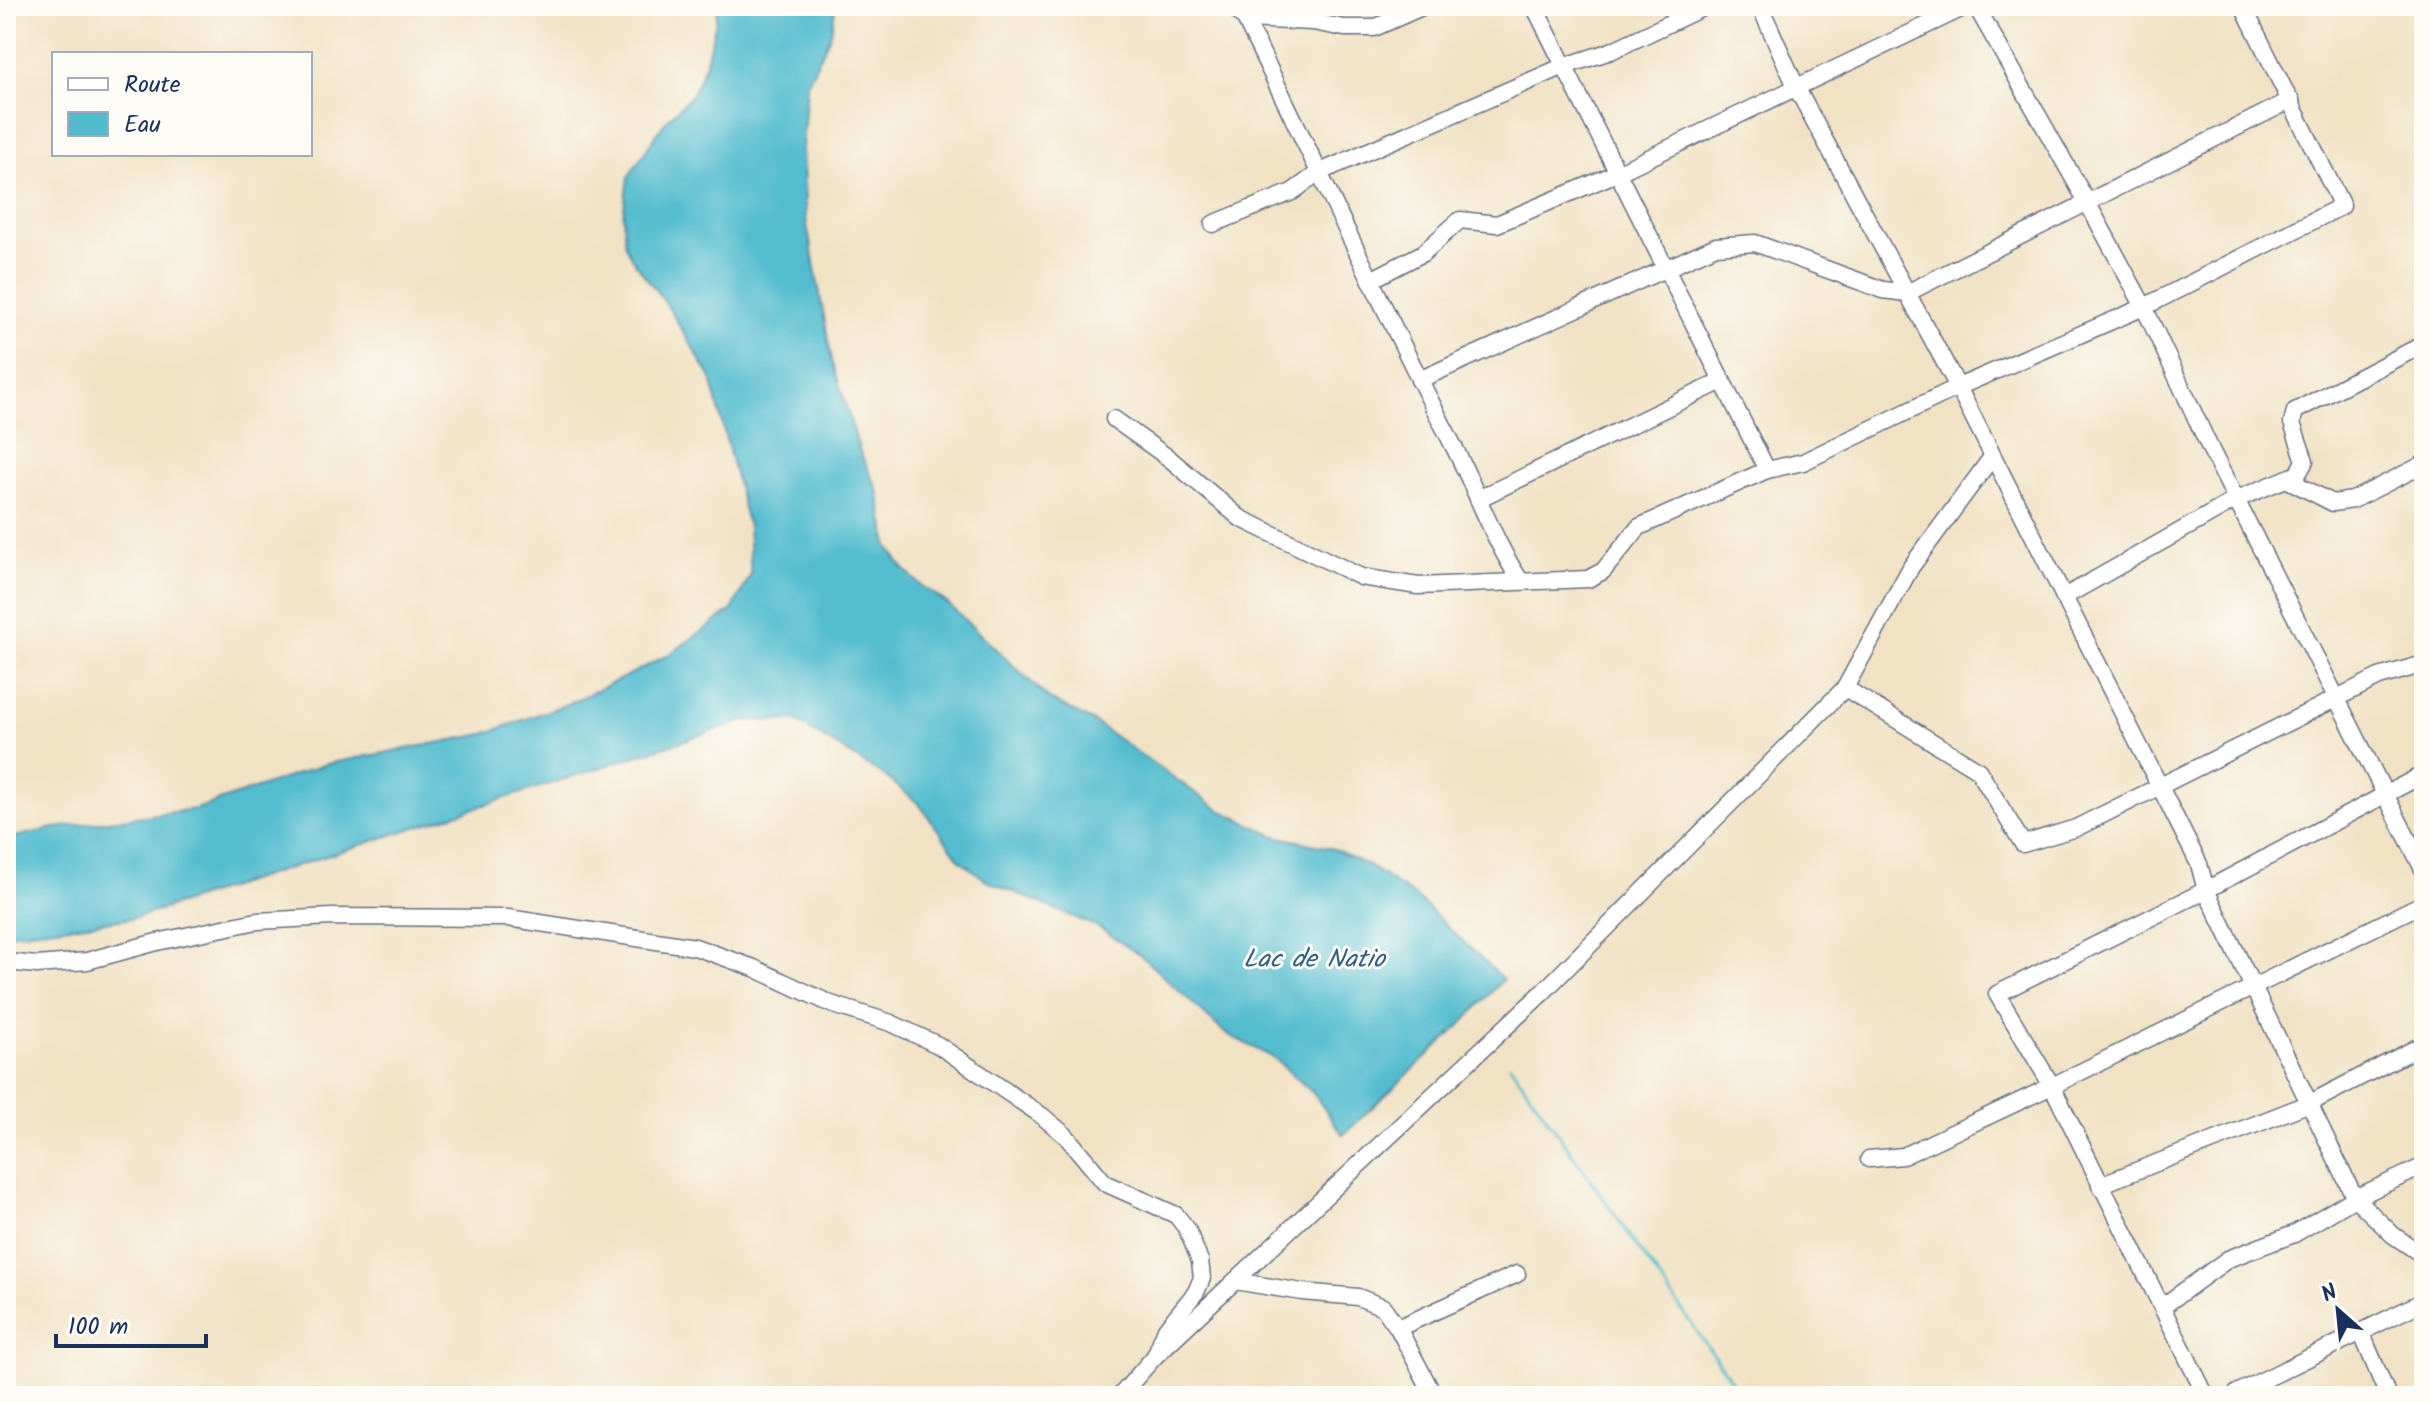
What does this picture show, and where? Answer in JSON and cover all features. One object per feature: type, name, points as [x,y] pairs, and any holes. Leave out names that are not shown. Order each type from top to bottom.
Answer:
[{"type":"street","points":[[1233,6],[1245,19],[1505,558],[1520,580]]},
{"type":"street","points":[[1245,19],[1374,28],[1424,6]]},
{"type":"street","points":[[1534,6],[1767,470]]},
{"type":"street","points":[[1213,224],[1292,192],[1320,172],[1562,67],[1611,51],[1706,6]]},
{"type":"street","points":[[1760,6],[1797,89],[1958,387],[2199,864],[2206,890],[2252,989],[2355,1198],[2393,1235],[2424,1256]]},
{"type":"street","points":[[1371,280],[1423,253],[1460,220],[1497,224],[1617,173],[1967,6]]},
{"type":"street","points":[[1976,6],[2144,307],[2424,871]]},
{"type":"street","points":[[1114,419],[1170,459],[1240,518],[1361,577],[1418,586],[1588,579],[1603,571],[1639,527],[1767,470],[1803,462],[1958,387],[2144,307],[2342,206],[2243,6]]},
{"type":"street","points":[[1419,380],[1716,246],[1755,243],[1883,290],[1907,293],[2291,100]]},
{"type":"street","points":[[2064,597],[2237,499],[2298,474],[2305,461],[2292,423],[2295,411],[2424,344]]},
{"type":"street","points":[[1478,499],[1722,381]]},
{"type":"street","points":[[1120,1396],[1155,1356],[1541,994],[1845,688],[1911,567],[1992,457]]},
{"type":"street","points":[[2286,479],[2333,503],[2353,500],[2424,464]]},
{"type":"street","points":[[1845,688],[1978,770],[2023,844],[2076,828],[2379,677],[2424,664]]},
{"type":"street","points":[[2206,1396],[2052,1086],[1997,994],[2206,890],[2424,774]]},
{"type":"street","points":[[1869,1159],[1903,1156],[2424,903]]},
{"type":"street","points":[[6,962],[37,965],[87,961],[157,942],[257,921],[332,917],[508,918],[695,947],[754,968],[831,1004],[891,1023],[938,1045],[1041,1115],[1066,1136],[1105,1183],[1176,1215],[1187,1229],[1200,1261],[1202,1278],[1196,1292],[1166,1329],[1155,1356]]},
{"type":"street","points":[[2100,1185],[2310,1103],[2424,1044]]},
{"type":"street","points":[[2162,1307],[2228,1259],[2294,1234],[2355,1198],[2424,1166]]},
{"type":"street","points":[[1398,1328],[1517,1274]]},
{"type":"street","points":[[1235,1281],[1358,1297],[1383,1307],[1398,1328],[1434,1396]]},
{"type":"street","points":[[2237,1393],[2424,1301]]},
{"type":"street","points":[[2361,1332],[2388,1396]]},
{"type":"water","name":"Lac de Natio","points":[[717,6],[836,6],[830,36],[807,84],[802,149],[806,219],[832,360],[860,452],[878,490],[888,546],[902,567],[918,583],[947,603],[1049,699],[1094,722],[1220,810],[1275,836],[1334,849],[1369,866],[1416,897],[1503,979],[1462,1024],[1343,1135],[1313,1093],[1274,1058],[1225,1033],[1141,956],[1098,927],[987,881],[960,860],[919,804],[886,777],[796,721],[747,720],[135,918],[6,934],[6,839],[55,828],[196,809],[326,764],[484,734],[570,703],[631,674],[670,654],[732,610],[751,574],[748,527],[711,378],[667,305],[625,246],[623,216],[628,177],[666,121],[691,96],[705,66]]},
{"type":"waterway","points":[[1510,1065],[1742,1396]]}]
